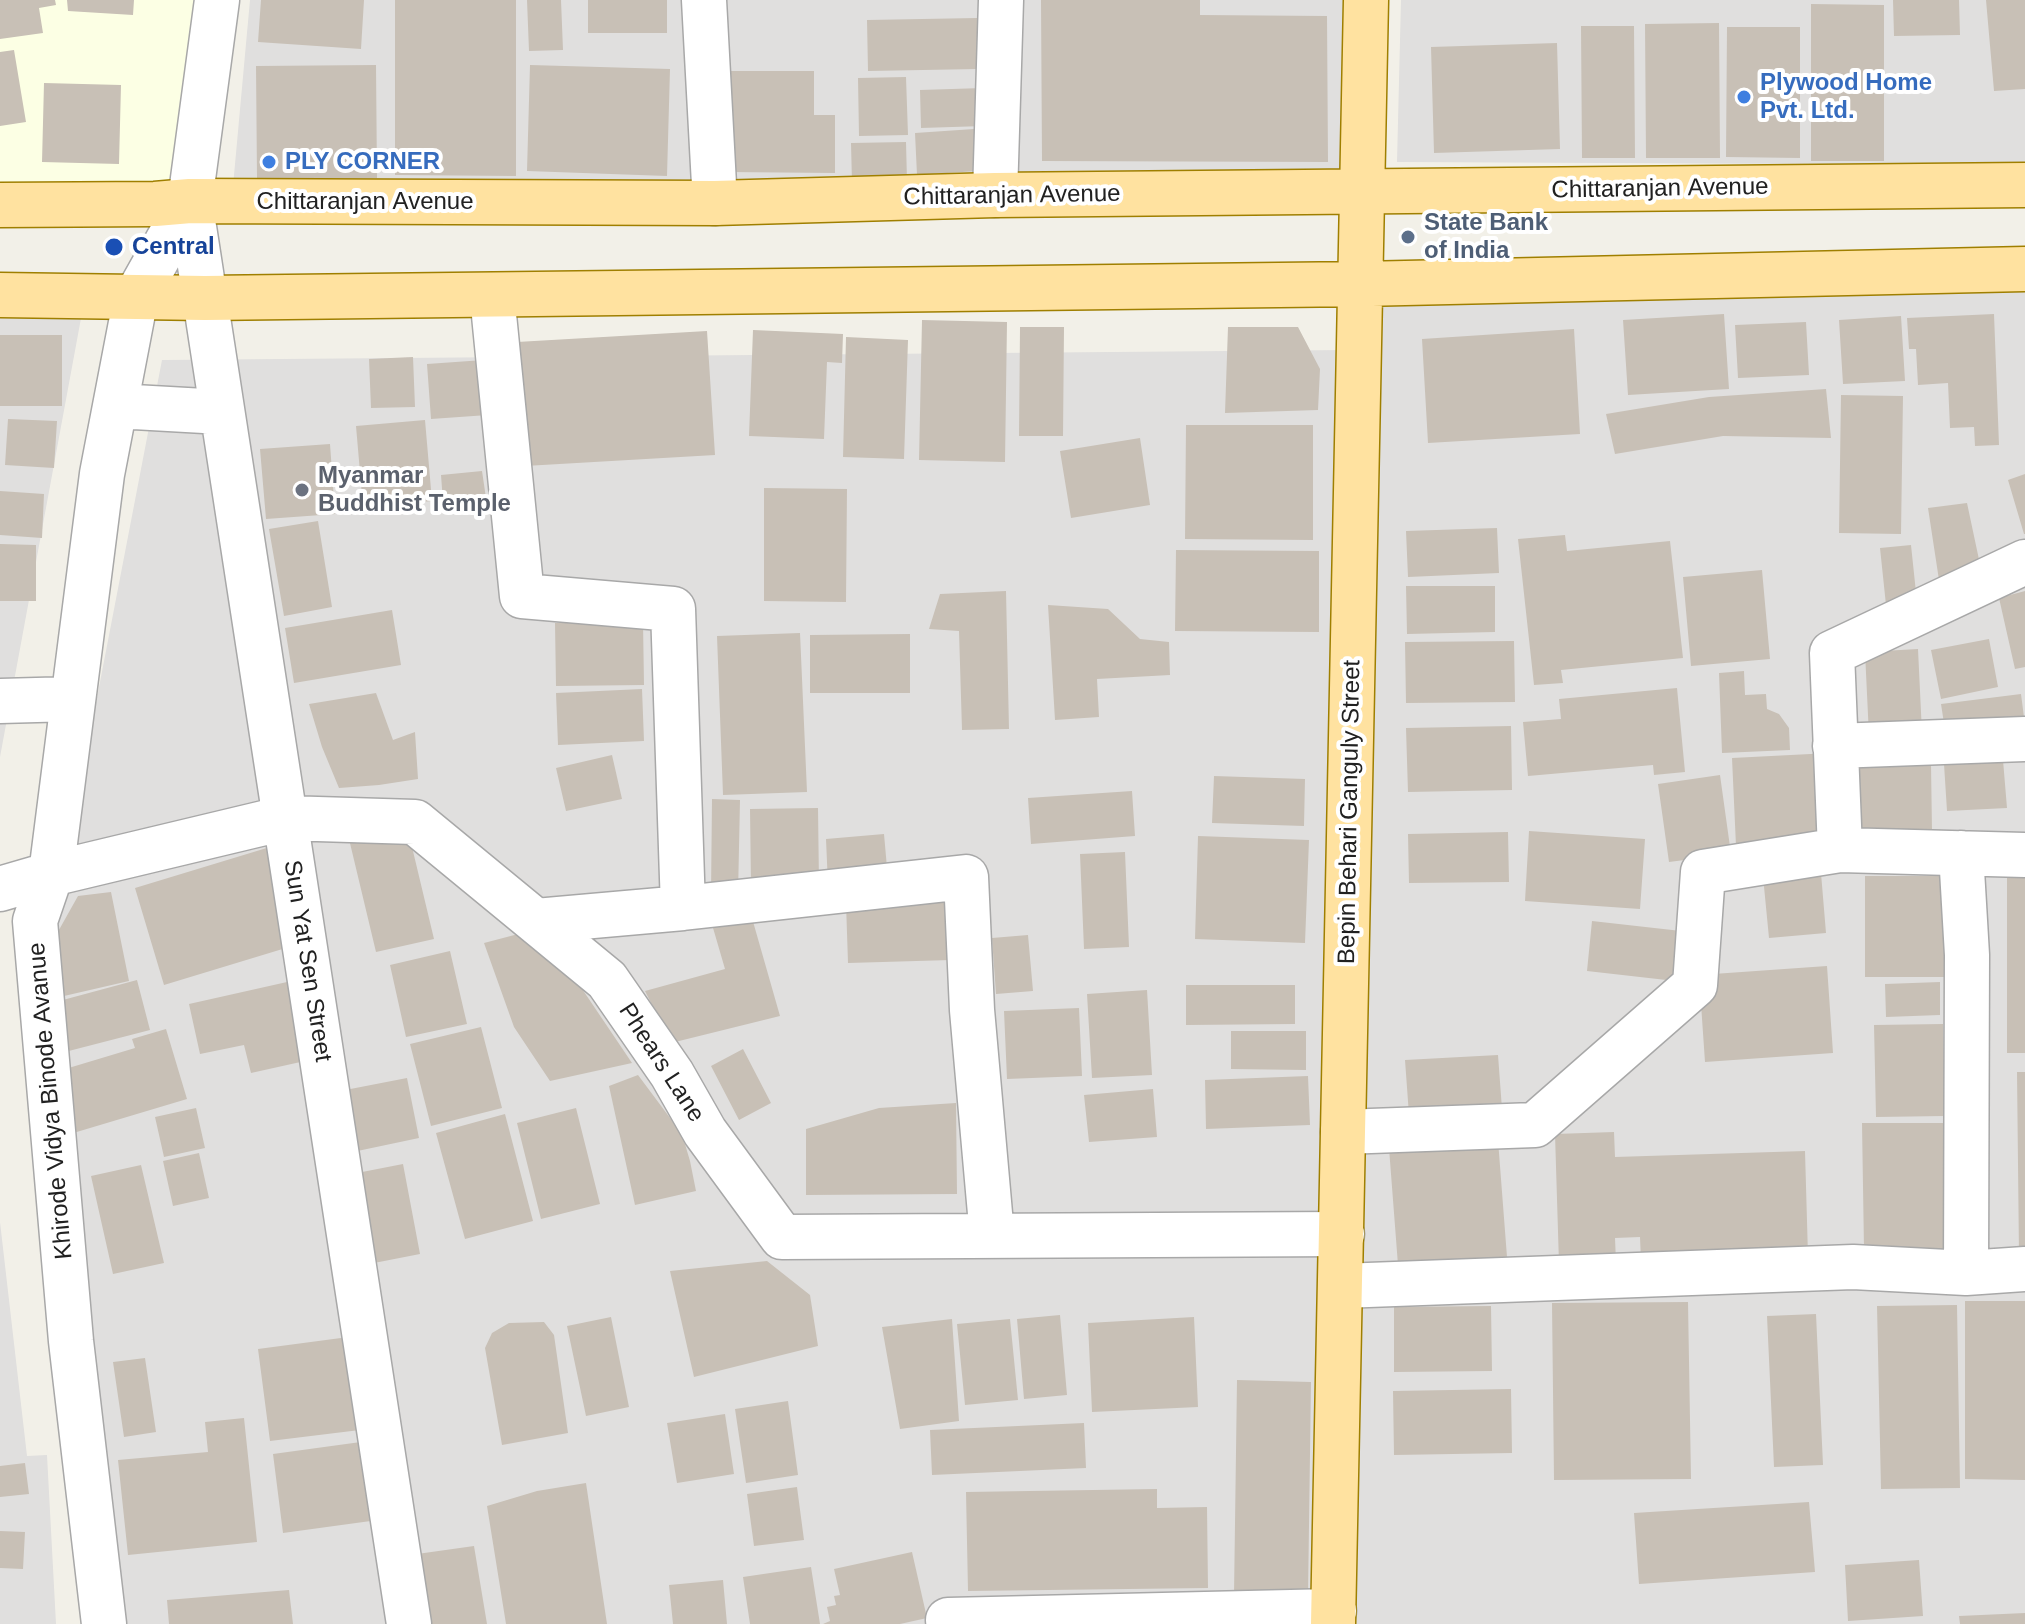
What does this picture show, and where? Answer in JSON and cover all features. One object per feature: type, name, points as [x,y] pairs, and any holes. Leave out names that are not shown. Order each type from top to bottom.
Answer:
[{"type":"main road","name":"Bepin Behari Ganguly Street","points":[[1334,1618],[1366,0]]},
{"type":"main road","name":"Chittaranjan Avenue","points":[[0,205],[190,201],[715,203],[995,195],[2025,185]]},
{"type":"main road","points":[[0,295],[205,298],[1361,284],[2025,269]]},
{"type":"street","points":[[190,201],[217,0]]},
{"type":"street","points":[[704,0],[715,203]]},
{"type":"street","points":[[995,195],[1001,0]]},
{"type":"street","name":"Khirode Vidya Binode Avanue","points":[[104,1624],[71,1341],[35,921],[51,874],[102,474],[136,297],[190,201]]},
{"type":"street","name":"Sun Yat Sen Street","points":[[190,201],[409,1624]]},
{"type":"street","points":[[492,295],[522,596],[673,609],[683,908]]},
{"type":"street","points":[[116,406],[222,412]]},
{"type":"street","points":[[1840,850],[1832,653],[2025,562]]},
{"type":"street","points":[[0,701],[73,699]]},
{"type":"street","points":[[1835,746],[2025,739]]},
{"type":"street","name":"Phears Lane","points":[[0,889],[285,818],[415,822],[607,980],[672,1074],[705,1132],[782,1237],[1342,1234]]},
{"type":"street","points":[[1343,1132],[1535,1125],[1695,985],[1703,872],[1840,850],[2025,855]]},
{"type":"street","points":[[1961,853],[1967,955],[1966,1273]]},
{"type":"street","points":[[536,921],[966,877],[972,1010],[992,1236]]},
{"type":"street","points":[[1341,1286],[1853,1267],[1966,1273],[2025,1269]]},
{"type":"street","points":[[948,1620],[1334,1618]]},
{"type":"shaded area","points":[[0,0],[206,0],[188,186],[0,190]]},
{"type":"shaded area","points":[[250,0],[1346,0],[1342,190],[232,197]]},
{"type":"shaded area","points":[[1401,0],[2025,0],[2025,165],[1397,162]]},
{"type":"shaded area","points":[[2025,270],[2025,1624],[1355,1624],[1363,279]]},
{"type":"shaded area","points":[[84,302],[0,757],[0,303]]},
{"type":"shaded area","points":[[1349,350],[1329,1624],[115,1624],[38,1004],[162,360]]},
{"type":"shaded area","points":[[0,1222],[27,1456],[47,1455],[56,1624],[0,1624]]},
{"type":"building","points":[[0,0],[55,0],[56,5],[39,8],[43,33],[0,39]]},
{"type":"building","points":[[67,0],[134,0],[133,15],[68,11]]},
{"type":"building","points":[[261,0],[364,0],[361,49],[258,42]]},
{"type":"building","points":[[395,0],[516,0],[516,176],[395,175]]},
{"type":"building","points":[[527,0],[561,0],[563,50],[529,51]]},
{"type":"building","points":[[588,0],[667,0],[667,33],[588,33]]},
{"type":"building","points":[[1041,0],[1200,0],[1200,15],[1327,16],[1328,162],[1042,161]]},
{"type":"building","points":[[1893,0],[1959,0],[1960,35],[1894,36]]},
{"type":"building","points":[[1986,0],[2025,0],[2025,89],[1994,91]]},
{"type":"building","points":[[1811,4],[1884,5],[1884,161],[1811,161]]},
{"type":"building","points":[[977,18],[978,69],[868,71],[867,20]]},
{"type":"building","points":[[1719,23],[1720,158],[1646,158],[1645,24]]},
{"type":"building","points":[[1581,26],[1634,26],[1635,158],[1582,158]]},
{"type":"building","points":[[1727,27],[1800,27],[1800,158],[1726,157]]},
{"type":"building","points":[[1557,43],[1560,149],[1434,153],[1431,47]]},
{"type":"building","points":[[14,50],[26,122],[0,126],[0,52]]},
{"type":"building","points":[[376,65],[377,178],[257,178],[256,66]]},
{"type":"building","points":[[530,65],[670,69],[667,176],[527,171]]},
{"type":"building","points":[[727,71],[814,71],[814,115],[835,115],[835,173],[727,172]]},
{"type":"building","points":[[906,77],[908,135],[859,136],[858,78]]},
{"type":"building","points":[[44,83],[121,85],[119,164],[42,162]]},
{"type":"building","points":[[983,88],[984,126],[921,128],[920,90]]},
{"type":"building","points":[[974,129],[977,171],[917,175],[915,133]]},
{"type":"building","points":[[906,142],[907,181],[852,183],[851,143]]},
{"type":"building","points":[[1724,314],[1729,389],[1628,395],[1623,320]]},
{"type":"building","points":[[1994,314],[1999,445],[1975,446],[1974,427],[1950,428],[1948,383],[1918,385],[1916,349],[1909,349],[1907,318]]},
{"type":"building","points":[[1901,316],[1905,381],[1843,384],[1839,320]]},
{"type":"building","points":[[922,320],[1007,322],[1005,462],[919,460]]},
{"type":"building","points":[[1806,322],[1809,375],[1738,378],[1735,325]]},
{"type":"building","points":[[1020,327],[1064,327],[1063,436],[1019,436]]},
{"type":"building","points":[[1228,327],[1298,327],[1320,369],[1318,410],[1225,413]]},
{"type":"building","points":[[1574,329],[1580,434],[1428,443],[1422,339]]},
{"type":"building","points":[[753,330],[843,334],[842,363],[827,362],[824,439],[749,436]]},
{"type":"building","points":[[707,331],[715,455],[525,466],[517,342]]},
{"type":"building","points":[[0,335],[62,335],[62,406],[0,406]]},
{"type":"building","points":[[846,337],[908,340],[904,459],[843,457]]},
{"type":"building","points":[[413,357],[415,407],[371,408],[369,359]]},
{"type":"building","points":[[498,359],[502,414],[431,419],[427,364]]},
{"type":"building","points":[[1826,389],[1831,438],[1723,436],[1615,454],[1606,414],[1709,397]]},
{"type":"building","points":[[1841,395],[1903,396],[1901,534],[1839,533]]},
{"type":"building","points":[[8,419],[57,421],[54,468],[5,465]]},
{"type":"building","points":[[425,420],[432,501],[363,507],[356,426]]},
{"type":"building","points":[[1186,425],[1313,425],[1313,540],[1185,539]]},
{"type":"building","points":[[1140,438],[1150,505],[1071,518],[1060,451]]},
{"type":"building","points":[[330,444],[335,514],[266,519],[260,449]]},
{"type":"building","points":[[482,471],[486,498],[443,502],[441,475]]},
{"type":"building","points":[[2025,474],[2025,534],[2024,534],[2008,480]]},
{"type":"building","points":[[764,488],[847,489],[846,602],[764,601]]},
{"type":"building","points":[[0,491],[44,494],[42,538],[0,535]]},
{"type":"building","points":[[1967,503],[1981,569],[1939,580],[1928,508]]},
{"type":"building","points":[[318,521],[332,607],[284,616],[269,529]]},
{"type":"building","points":[[1497,528],[1499,573],[1408,577],[1406,531]]},
{"type":"building","points":[[1565,535],[1567,551],[1670,541],[1683,658],[1561,670],[1563,683],[1534,685],[1518,539]]},
{"type":"building","points":[[0,544],[36,545],[36,601],[0,601]]},
{"type":"building","points":[[1911,545],[1917,602],[1886,605],[1880,548]]},
{"type":"building","points":[[1176,550],[1319,551],[1319,632],[1175,631]]},
{"type":"building","points":[[1762,570],[1770,659],[1691,666],[1683,577]]},
{"type":"building","points":[[1406,586],[1495,586],[1495,632],[1407,634]]},
{"type":"building","points":[[1006,591],[1009,729],[962,730],[959,631],[929,629],[940,594]]},
{"type":"building","points":[[2025,591],[2025,667],[2015,669],[1999,598]]},
{"type":"building","points":[[1048,605],[1108,609],[1140,639],[1169,642],[1170,675],[1097,679],[1099,717],[1055,720]]},
{"type":"building","points":[[392,610],[401,665],[294,683],[285,628]]},
{"type":"building","points":[[643,622],[644,685],[556,686],[555,623]]},
{"type":"building","points":[[800,633],[807,792],[723,795],[717,636]]},
{"type":"building","points":[[910,634],[910,693],[810,693],[810,635]]},
{"type":"building","points":[[1989,639],[1998,687],[1941,699],[1931,650]]},
{"type":"building","points":[[1514,641],[1515,702],[1406,703],[1405,642]]},
{"type":"building","points":[[1918,649],[1922,733],[1869,736],[1865,652]]},
{"type":"building","points":[[1744,671],[1745,695],[1766,694],[1767,709],[1779,714],[1789,728],[1790,750],[1722,753],[1719,673]]},
{"type":"building","points":[[1677,688],[1685,772],[1654,775],[1653,765],[1528,776],[1523,722],[1561,719],[1559,699]]},
{"type":"building","points":[[642,689],[644,741],[558,745],[556,693]]},
{"type":"building","points":[[376,693],[393,740],[415,732],[418,779],[339,788],[309,704]]},
{"type":"building","points":[[2021,694],[2025,725],[1946,736],[1941,704]]},
{"type":"building","points":[[1511,726],[1512,790],[1408,792],[1406,728]]},
{"type":"building","points":[[1830,753],[1834,842],[1736,846],[1732,758]]},
{"type":"building","points":[[612,755],[622,799],[566,811],[556,768]]},
{"type":"building","points":[[2003,760],[2007,808],[1947,811],[1944,764]]},
{"type":"building","points":[[1855,764],[1931,764],[1932,831],[1855,832]]},
{"type":"building","points":[[1720,775],[1731,854],[1669,862],[1658,784]]},
{"type":"building","points":[[1214,776],[1305,779],[1304,826],[1212,823]]},
{"type":"building","points":[[1132,791],[1135,836],[1031,844],[1028,798]]},
{"type":"building","points":[[712,799],[740,800],[738,895],[711,894]]},
{"type":"building","points":[[818,808],[819,884],[751,885],[750,809]]},
{"type":"building","points":[[407,826],[434,939],[376,952],[349,839]]},
{"type":"building","points":[[1529,831],[1645,839],[1640,909],[1525,901]]},
{"type":"building","points":[[1508,832],[1509,882],[1409,883],[1408,834]]},
{"type":"building","points":[[884,834],[888,879],[828,885],[826,839]]},
{"type":"building","points":[[1198,836],[1309,840],[1305,943],[1195,939]]},
{"type":"building","points":[[270,847],[299,944],[164,985],[135,888]]},
{"type":"building","points":[[1125,852],[1129,947],[1084,949],[1080,854]]},
{"type":"building","points":[[1820,861],[1826,933],[1769,938],[1762,866]]},
{"type":"building","points":[[2007,873],[2025,873],[2025,1053],[2007,1053]]},
{"type":"building","points":[[1865,876],[1949,876],[1950,977],[1865,977]]},
{"type":"building","points":[[111,892],[129,981],[51,999],[55,937],[78,896]]},
{"type":"building","points":[[954,896],[951,960],[848,963],[846,903]]},
{"type":"building","points":[[750,911],[780,1016],[671,1043],[645,991],[725,969],[711,921]]},
{"type":"building","points":[[1592,921],[1690,932],[1684,982],[1587,971]]},
{"type":"building","points":[[541,928],[632,1063],[550,1081],[514,1027],[484,943]]},
{"type":"building","points":[[1028,935],[1033,991],[996,994],[992,938]]},
{"type":"building","points":[[450,951],[467,1024],[406,1037],[390,965]]},
{"type":"building","points":[[1827,966],[1833,1053],[1705,1062],[1699,975]]},
{"type":"building","points":[[137,980],[150,1030],[61,1053],[48,1004]]},
{"type":"building","points":[[287,982],[305,1061],[251,1073],[244,1045],[200,1054],[189,1004]]},
{"type":"building","points":[[1940,982],[1940,1015],[1886,1017],[1885,984]]},
{"type":"building","points":[[1186,985],[1295,985],[1295,1024],[1186,1025]]},
{"type":"building","points":[[1147,990],[1152,1075],[1092,1078],[1087,994]]},
{"type":"building","points":[[1079,1008],[1082,1076],[1007,1079],[1004,1011]]},
{"type":"building","points":[[1943,1024],[1945,1116],[1876,1117],[1874,1025]]},
{"type":"building","points":[[481,1027],[502,1108],[431,1126],[410,1044]]},
{"type":"building","points":[[166,1029],[187,1099],[70,1134],[52,1073],[135,1048],[132,1039]]},
{"type":"building","points":[[1231,1031],[1306,1031],[1306,1070],[1231,1069]]},
{"type":"building","points":[[743,1049],[771,1103],[739,1120],[711,1066]]},
{"type":"building","points":[[1498,1055],[1502,1109],[1409,1115],[1405,1060]]},
{"type":"building","points":[[2017,1072],[2025,1072],[2025,1256],[2019,1256]]},
{"type":"building","points":[[638,1075],[682,1134],[696,1191],[635,1205],[609,1086]]},
{"type":"building","points":[[1308,1076],[1310,1125],[1206,1129],[1205,1080]]},
{"type":"building","points":[[407,1078],[419,1138],[348,1153],[335,1092]]},
{"type":"building","points":[[1153,1089],[1157,1137],[1089,1142],[1084,1095]]},
{"type":"building","points":[[956,1103],[957,1194],[806,1195],[806,1129],[879,1108]]},
{"type":"building","points":[[196,1108],[205,1148],[164,1157],[155,1117]]},
{"type":"building","points":[[576,1108],[600,1204],[541,1219],[517,1123]]},
{"type":"building","points":[[505,1114],[533,1221],[465,1239],[436,1133]]},
{"type":"building","points":[[1862,1123],[1944,1123],[1945,1249],[1864,1250]]},
{"type":"building","points":[[1614,1132],[1615,1157],[1805,1151],[1808,1256],[1641,1261],[1640,1237],[1615,1238],[1616,1262],[1559,1264],[1555,1134]]},
{"type":"building","points":[[1498,1140],[1508,1270],[1399,1278],[1389,1148]]},
{"type":"building","points":[[199,1153],[209,1198],[173,1206],[163,1161]]},
{"type":"building","points":[[403,1164],[420,1254],[374,1263],[357,1173]]},
{"type":"building","points":[[141,1165],[164,1263],[113,1274],[91,1176]]},
{"type":"building","points":[[767,1261],[810,1295],[818,1346],[694,1377],[670,1271]]},
{"type":"building","points":[[1965,1301],[2025,1301],[2025,1480],[1965,1479]]},
{"type":"building","points":[[1688,1302],[1691,1479],[1554,1480],[1552,1303]]},
{"type":"building","points":[[1957,1305],[1960,1488],[1881,1489],[1877,1306]]},
{"type":"building","points":[[1491,1306],[1492,1371],[1394,1372],[1394,1307]]},
{"type":"building","points":[[1816,1314],[1823,1465],[1774,1467],[1767,1316]]},
{"type":"building","points":[[1060,1315],[1067,1395],[1024,1399],[1017,1319]]},
{"type":"building","points":[[611,1317],[629,1407],[586,1416],[567,1326]]},
{"type":"building","points":[[1194,1317],[1198,1407],[1092,1412],[1088,1323]]},
{"type":"building","points":[[952,1319],[959,1421],[900,1429],[882,1327]]},
{"type":"building","points":[[1010,1319],[1018,1400],[965,1405],[957,1324]]},
{"type":"building","points":[[544,1322],[554,1335],[568,1433],[502,1445],[485,1348],[492,1333],[509,1323]]},
{"type":"building","points":[[356,1336],[368,1429],[270,1441],[258,1349]]},
{"type":"building","points":[[145,1358],[156,1432],[124,1437],[113,1362]]},
{"type":"building","points":[[1237,1380],[1311,1382],[1308,1597],[1234,1595]]},
{"type":"building","points":[[1511,1389],[1512,1453],[1394,1455],[1393,1391]]},
{"type":"building","points":[[788,1401],[798,1475],[746,1483],[735,1409]]},
{"type":"building","points":[[725,1414],[734,1474],[677,1483],[667,1423]]},
{"type":"building","points":[[244,1418],[257,1542],[128,1555],[118,1460],[208,1452],[205,1422]]},
{"type":"building","points":[[1084,1423],[1086,1468],[932,1475],[930,1430]]},
{"type":"building","points":[[368,1441],[378,1520],[283,1533],[273,1454]]},
{"type":"building","points":[[25,1463],[29,1494],[0,1497],[0,1466]]},
{"type":"building","points":[[586,1483],[607,1624],[506,1624],[487,1506],[537,1491]]},
{"type":"building","points":[[797,1487],[804,1540],[754,1546],[747,1494]]},
{"type":"building","points":[[1157,1489],[1157,1508],[1207,1507],[1208,1588],[968,1591],[966,1492]]},
{"type":"building","points":[[1809,1502],[1815,1572],[1639,1584],[1634,1513]]},
{"type":"building","points":[[0,1531],[25,1532],[23,1569],[0,1568]]},
{"type":"building","points":[[474,1546],[487,1624],[421,1624],[410,1555]]},
{"type":"building","points":[[912,1552],[927,1618],[900,1624],[823,1624],[830,1621],[827,1607],[836,1605],[834,1596],[840,1595],[834,1569]]},
{"type":"building","points":[[1919,1560],[1923,1616],[1848,1621],[1845,1565]]},
{"type":"building","points":[[811,1567],[820,1624],[750,1624],[743,1577]]},
{"type":"building","points":[[723,1580],[727,1624],[673,1624],[669,1585]]},
{"type":"building","points":[[289,1590],[293,1624],[169,1624],[167,1600]]},
{"type":"building","points":[[2025,1613],[2025,1624],[1960,1624],[1959,1616]]},
{"type":"place","name":"Plywood Home Pvt. Ltd.","points":[[1744,97]]},
{"type":"place","name":"PLY CORNER","points":[[269,162]]},
{"type":"place","name":"State Bank of India","points":[[1408,237]]},
{"type":"place","name":"Central","points":[[114,247]]},
{"type":"place","name":"Myanmar Buddhist Temple","points":[[302,490]]}]
